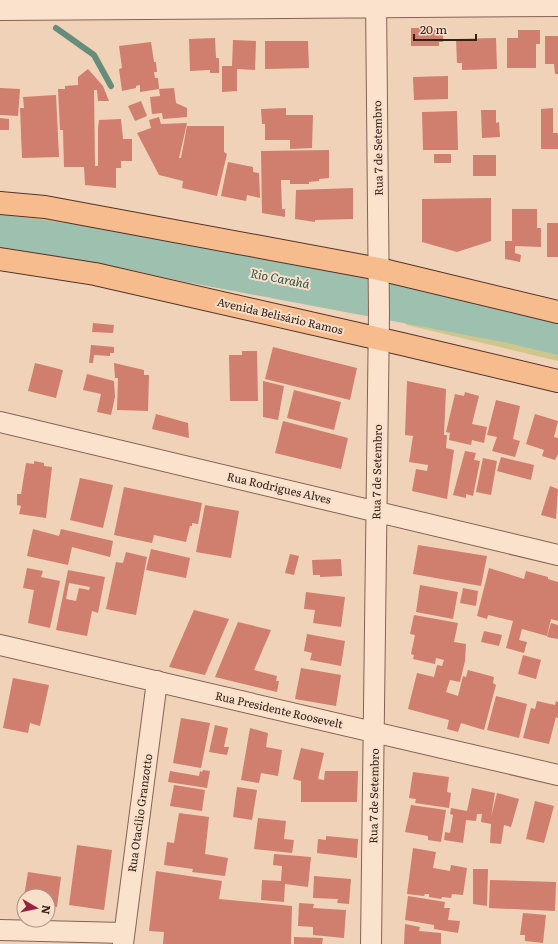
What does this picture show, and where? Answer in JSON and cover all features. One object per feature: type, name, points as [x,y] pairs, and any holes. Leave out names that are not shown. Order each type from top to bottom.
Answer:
[{"type":"main road","points":[[0,203],[67,211],[379,278],[558,312]]},
{"type":"main road","name":"Avenida Belisário Ramos","points":[[0,259],[95,274],[378,338],[558,381]]},
{"type":"street","points":[[0,10],[376,4],[558,6]]},
{"type":"street","name":"Rua 7 de Setembro","points":[[371,944],[379,313],[376,4]]},
{"type":"street","name":"Rua Rodrigues Alves","points":[[0,422],[558,555]]},
{"type":"street","name":"Rua Presidente Roosevelt","points":[[0,644],[558,775]]},
{"type":"street","name":"Rua Otacílio Granzotto","points":[[123,938],[157,681]]},
{"type":"street","points":[[0,930],[123,938]]},
{"type":"shaded area","points":[[0,213],[51,218],[365,277],[359,313],[91,260],[0,250]]},
{"type":"shaded area","points":[[410,291],[558,326],[558,361],[407,325],[401,319],[401,294]]},
{"type":"building","points":[[411,28],[443,28],[443,42],[439,42],[439,46],[411,46]]},
{"type":"building","points":[[518,30],[540,30],[540,44],[536,44],[536,68],[507,68],[507,38],[518,38]]},
{"type":"building","points":[[545,36],[558,36],[558,74],[555,74],[554,64],[545,64]]},
{"type":"building","points":[[215,38],[216,58],[219,58],[219,73],[210,73],[210,70],[190,71],[189,39]]},
{"type":"building","points":[[496,38],[497,69],[462,70],[462,63],[457,63],[456,39]]},
{"type":"building","points":[[233,40],[256,41],[255,70],[237,69],[237,91],[222,92],[222,66],[232,66]]},
{"type":"building","points":[[265,41],[308,41],[309,68],[265,69]]},
{"type":"building","points":[[151,42],[154,62],[156,62],[157,72],[154,72],[155,78],[158,78],[159,89],[140,92],[140,85],[136,86],[136,88],[122,91],[119,69],[122,68],[119,46]]},
{"type":"building","points":[[88,69],[103,86],[109,101],[98,101],[97,90],[94,90],[95,166],[98,166],[99,120],[121,119],[123,139],[132,139],[132,161],[121,161],[121,168],[116,168],[116,188],[85,185],[84,167],[64,167],[63,130],[60,130],[58,89],[65,89],[65,86],[78,85],[78,77]]},
{"type":"building","points":[[448,76],[448,99],[414,100],[413,77]]},
{"type":"building","points":[[0,88],[20,89],[18,116],[0,115]]},
{"type":"building","points":[[174,88],[176,103],[187,108],[187,117],[163,119],[162,113],[152,114],[150,97],[160,96],[159,89]]},
{"type":"building","points":[[56,95],[59,157],[22,158],[20,108],[24,108],[23,97]]},
{"type":"building","points":[[141,101],[147,116],[135,121],[128,106]]},
{"type":"building","points":[[286,108],[286,115],[313,115],[312,148],[290,149],[290,140],[265,140],[265,124],[262,124],[261,109]]},
{"type":"building","points":[[553,108],[553,133],[558,133],[558,149],[541,149],[541,109]]},
{"type":"building","points":[[481,110],[496,110],[496,123],[499,122],[500,137],[482,138]]},
{"type":"building","points":[[457,111],[458,150],[423,150],[422,112]]},
{"type":"building","points":[[159,117],[161,124],[187,123],[179,158],[181,158],[187,126],[224,126],[224,152],[227,154],[217,196],[182,188],[183,181],[159,175],[137,133],[151,128],[149,120]]},
{"type":"building","points":[[0,118],[9,119],[9,130],[0,130]]},
{"type":"building","points":[[329,150],[329,178],[309,182],[309,184],[290,184],[290,180],[281,180],[282,209],[285,209],[285,217],[262,213],[261,151]]},
{"type":"building","points":[[434,154],[451,154],[451,163],[434,163]]},
{"type":"building","points":[[473,155],[496,155],[496,176],[473,176]]},
{"type":"building","points":[[228,162],[253,167],[253,172],[259,173],[260,198],[247,195],[246,201],[221,196]]},
{"type":"building","points":[[353,188],[353,219],[315,220],[315,222],[295,219],[296,190]]},
{"type":"building","points":[[491,198],[491,241],[457,252],[422,242],[422,199]]},
{"type":"building","points":[[512,209],[537,209],[537,228],[541,228],[541,247],[515,246],[515,253],[521,255],[520,262],[505,259],[505,241],[512,241]]},
{"type":"building","points":[[547,223],[558,223],[558,257],[547,257]]},
{"type":"building","points":[[93,323],[114,325],[113,333],[92,332]]},
{"type":"building","points":[[91,345],[114,347],[114,353],[110,353],[110,356],[94,355],[93,363],[89,363]]},
{"type":"building","points":[[273,347],[357,368],[350,400],[265,379]]},
{"type":"building","points":[[242,351],[257,351],[258,401],[230,401],[229,355],[242,355]]},
{"type":"building","points":[[35,363],[63,370],[56,398],[28,391]]},
{"type":"building","points":[[114,363],[144,370],[144,375],[149,375],[148,411],[117,410],[118,378],[115,378]]},
{"type":"building","points":[[87,374],[114,381],[115,397],[111,415],[97,412],[101,394],[83,390]]},
{"type":"building","points":[[263,381],[284,386],[278,420],[263,417]]},
{"type":"building","points":[[407,381],[446,389],[444,435],[447,435],[446,448],[454,450],[447,499],[412,491],[416,469],[427,471],[428,465],[409,462],[413,436],[405,435]]},
{"type":"building","points":[[294,390],[341,402],[334,430],[287,418]]},
{"type":"building","points":[[465,392],[479,396],[472,424],[487,427],[484,443],[472,440],[471,445],[449,440],[450,433],[446,432],[455,394],[464,396]]},
{"type":"building","points":[[496,400],[520,406],[513,439],[520,441],[515,457],[492,451],[497,437],[487,435]]},
{"type":"building","points":[[156,414],[188,423],[189,438],[152,429]]},
{"type":"building","points":[[535,414],[558,421],[554,437],[558,438],[558,454],[555,460],[542,456],[544,450],[526,444]]},
{"type":"building","points":[[283,421],[348,438],[341,469],[275,453]]},
{"type":"building","points":[[465,451],[476,453],[474,460],[480,461],[473,496],[466,494],[466,498],[453,495]]},
{"type":"building","points":[[501,457],[534,465],[531,480],[497,471]]},
{"type":"building","points":[[483,458],[497,461],[491,495],[476,492]]},
{"type":"building","points":[[34,461],[44,463],[44,466],[52,467],[46,518],[19,514],[21,506],[17,505],[17,494],[21,494],[26,463],[34,464]]},
{"type":"building","points":[[80,478],[113,485],[103,528],[70,520]]},
{"type":"building","points":[[550,486],[558,489],[556,519],[541,515]]},
{"type":"building","points":[[124,487],[202,503],[198,524],[192,523],[192,526],[190,526],[186,542],[154,535],[152,543],[114,535]]},
{"type":"building","points":[[205,505],[239,511],[231,558],[196,552]]},
{"type":"building","points":[[33,529],[59,536],[61,529],[113,541],[110,557],[72,547],[68,565],[27,556]]},
{"type":"building","points":[[418,545],[487,556],[481,586],[413,574]]},
{"type":"building","points":[[151,549],[190,558],[186,578],[146,570]]},
{"type":"building","points":[[126,552],[147,557],[136,615],[106,609],[116,562],[123,563]]},
{"type":"building","points":[[290,554],[299,556],[294,575],[285,573]]},
{"type":"building","points":[[341,559],[342,576],[320,577],[320,575],[313,575],[312,560]]},
{"type":"building","points":[[27,568],[43,571],[41,577],[60,581],[50,628],[28,623],[34,590],[23,588]]},
{"type":"building","points":[[489,568],[524,579],[526,571],[548,577],[548,579],[558,582],[558,621],[551,619],[547,636],[522,629],[519,640],[527,642],[524,653],[506,648],[513,621],[488,615],[487,619],[477,616]]},
{"type":"building","points":[[68,570],[105,577],[98,613],[92,611],[87,636],[56,630]],"holes":[[[69,583],[90,587],[89,590],[79,588],[76,601],[66,599]]]},
{"type":"building","points":[[420,585],[458,592],[453,619],[416,612]]},
{"type":"building","points":[[463,588],[478,591],[476,606],[460,603]]},
{"type":"building","points":[[306,592],[345,597],[341,627],[313,623],[315,610],[304,609]]},
{"type":"building","points":[[194,610],[229,619],[205,675],[169,667]]},
{"type":"building","points":[[414,615],[458,623],[454,642],[466,644],[465,661],[460,682],[450,680],[446,692],[458,696],[463,676],[466,677],[468,670],[494,677],[493,683],[496,685],[484,730],[461,723],[458,732],[447,729],[449,720],[408,709],[417,673],[434,677],[437,665],[442,666],[444,660],[436,658],[435,664],[413,659],[414,655],[411,654],[415,635],[410,634]]},
{"type":"building","points":[[238,622],[271,630],[254,670],[277,676],[276,681],[279,681],[277,692],[215,677]]},
{"type":"building","points":[[551,623],[558,625],[558,639],[547,637]]},
{"type":"building","points":[[484,631],[502,635],[499,646],[481,642]]},
{"type":"building","points":[[307,634],[345,641],[341,666],[310,660],[312,653],[304,651]]},
{"type":"building","points":[[523,655],[541,660],[536,679],[518,674]]},
{"type":"building","points":[[301,668],[341,675],[336,706],[295,699]]},
{"type":"building","points":[[13,678],[49,685],[40,726],[30,723],[28,733],[3,728]]},
{"type":"building","points":[[496,696],[527,704],[519,738],[487,730]]},
{"type":"building","points":[[537,701],[555,705],[556,701],[558,702],[558,718],[556,717],[549,744],[523,738],[531,708],[535,709]]},
{"type":"building","points":[[181,718],[210,723],[201,768],[173,763]]},
{"type":"building","points":[[215,725],[228,728],[224,747],[229,747],[227,755],[209,752]]},
{"type":"building","points":[[250,728],[268,733],[266,747],[282,750],[278,776],[261,773],[259,783],[241,780]]},
{"type":"building","points":[[301,748],[324,753],[318,779],[324,780],[325,771],[358,771],[357,802],[301,802],[301,781],[293,779]]},
{"type":"building","points":[[203,770],[210,771],[207,788],[168,782],[170,771],[199,776],[200,771],[202,772]]},
{"type":"building","points":[[413,772],[449,777],[447,792],[451,793],[449,808],[415,803],[416,799],[409,798]]},
{"type":"building","points":[[174,785],[205,790],[202,811],[170,806]]},
{"type":"building","points":[[237,787],[257,790],[252,820],[233,817]]},
{"type":"building","points":[[472,788],[495,793],[491,817],[497,793],[519,799],[511,827],[504,825],[501,844],[490,843],[491,824],[481,822],[482,814],[477,814],[476,821],[466,820],[463,843],[444,840],[445,832],[450,833],[453,815],[450,814],[451,808],[467,811]]},
{"type":"building","points":[[535,801],[554,806],[544,843],[526,839]]},
{"type":"building","points":[[411,805],[446,810],[441,842],[428,840],[428,836],[405,832]]},
{"type":"building","points":[[179,813],[209,817],[205,854],[228,858],[225,876],[192,872],[193,869],[164,865],[167,842],[174,843]]},
{"type":"building","points":[[258,818],[286,821],[284,839],[294,840],[292,853],[254,849]]},
{"type":"building","points":[[326,836],[358,839],[357,858],[317,853],[318,839],[326,840]]},
{"type":"building","points":[[77,845],[112,850],[104,910],[69,905]]},
{"type":"building","points":[[413,848],[436,852],[433,868],[450,871],[451,865],[467,868],[463,895],[452,894],[451,898],[442,897],[441,899],[429,897],[429,894],[425,894],[424,896],[407,894]]},
{"type":"building","points":[[274,854],[311,857],[308,887],[285,884],[284,902],[261,900],[262,880],[281,881],[282,866],[273,865]]},
{"type":"building","points":[[473,869],[488,869],[487,906],[473,904]]},
{"type":"building","points":[[156,871],[222,881],[219,899],[292,906],[291,944],[163,944],[164,932],[149,931]]},
{"type":"building","points":[[28,872],[61,877],[57,907],[56,888],[25,888]]},
{"type":"building","points":[[314,876],[351,879],[349,904],[337,903],[338,899],[313,898]]},
{"type":"building","points":[[490,880],[556,882],[555,911],[489,908]]},
{"type":"building","points":[[408,896],[445,902],[444,908],[450,908],[448,920],[460,921],[458,933],[434,929],[434,925],[405,920]]},
{"type":"building","points":[[299,903],[314,904],[313,908],[346,910],[344,938],[313,935],[313,927],[298,926]]},
{"type":"building","points":[[523,913],[546,915],[543,943],[525,941],[525,935],[520,935]]},
{"type":"building","points":[[405,924],[420,927],[419,931],[441,933],[441,944],[404,944]]},
{"type":"building","points":[[294,937],[323,938],[322,944],[294,944]]},
{"type":"waterway","points":[[56,28],[94,55],[111,86]]},
{"type":"waterway","name":"Rio Carahá","points":[[0,233],[127,250],[180,262],[508,324],[558,336]]},
{"type":"waterway","points":[[180,262],[181,246]]}]
